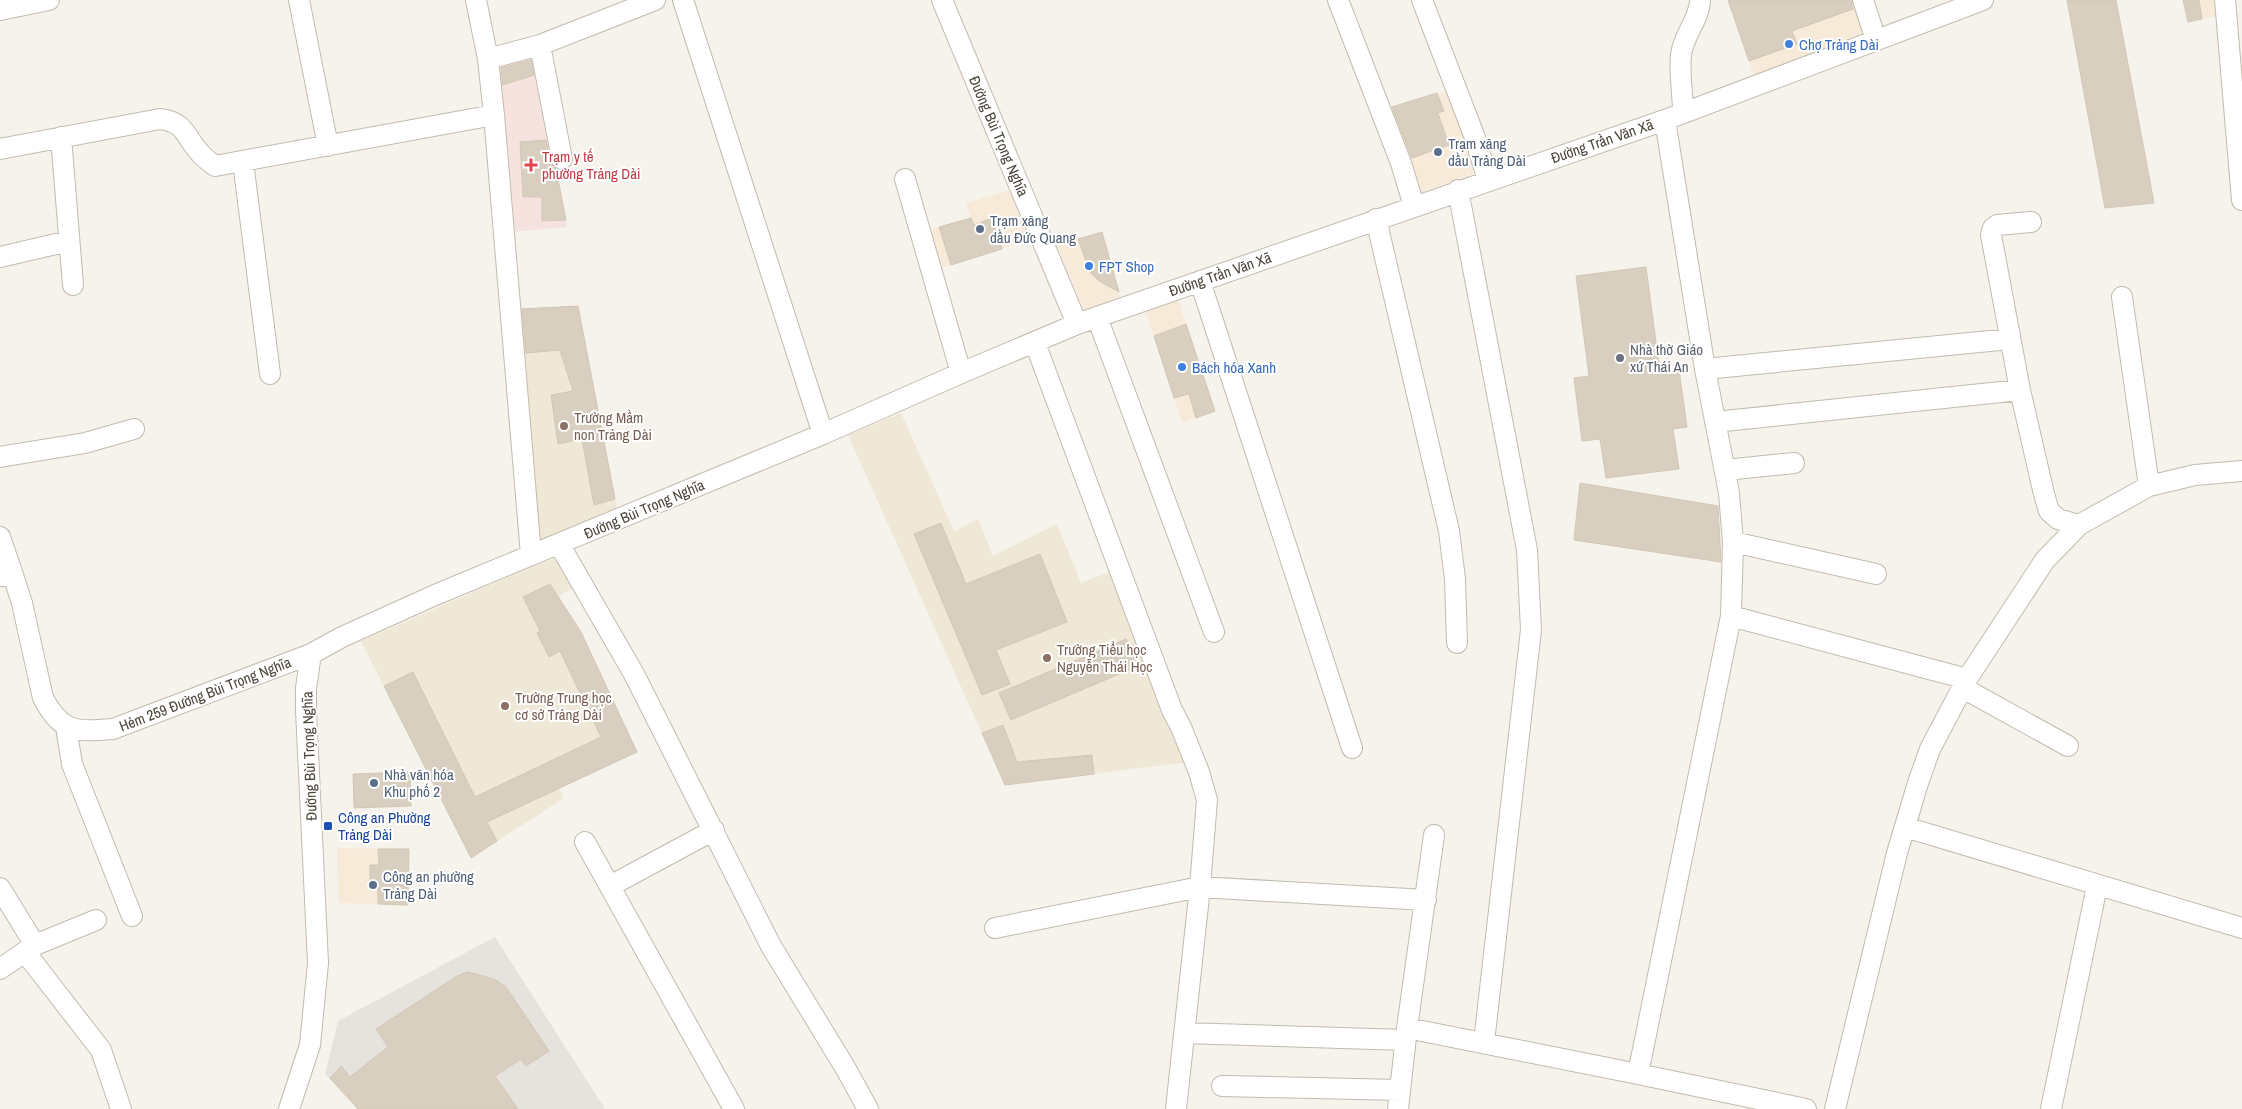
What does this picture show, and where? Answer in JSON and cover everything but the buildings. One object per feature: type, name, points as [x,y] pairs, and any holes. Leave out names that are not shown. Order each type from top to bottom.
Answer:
[{"type":"street","points":[[0,10],[48,0]]},
{"type":"street","points":[[299,0],[328,146]]},
{"type":"street","points":[[476,0],[488,59],[494,115],[531,555]]},
{"type":"street","points":[[488,59],[540,45],[656,0]]},
{"type":"street","points":[[684,0],[823,434]]},
{"type":"street","name":"Đường Bùi Trọng Nghĩa","points":[[289,1109],[310,1045],[317,989],[318,963],[306,710],[306,688],[311,654],[342,637],[531,555],[823,434],[961,372],[1077,324],[942,0]]},
{"type":"street","points":[[1338,0],[1401,163],[1414,206]]},
{"type":"street","points":[[1422,0],[1474,135],[1488,180]]},
{"type":"street","points":[[1638,1074],[1731,616],[1734,542],[1729,493],[1705,369],[1674,117],[1681,54],[1687,34],[1700,9],[1700,0]]},
{"type":"street","points":[[1863,0],[1876,40]]},
{"type":"street","name":"Đường Trần Văn Xã","points":[[1077,324],[1458,190],[1674,117],[1983,0]]},
{"type":"street","points":[[2225,0],[2240,137],[2242,200]]},
{"type":"street","points":[[540,45],[562,159]]},
{"type":"street","points":[[0,149],[160,119],[174,121],[186,133],[200,153],[215,166],[494,115]]},
{"type":"street","points":[[61,137],[73,285]]},
{"type":"street","points":[[243,162],[270,374]]},
{"type":"street","points":[[905,179],[961,372]]},
{"type":"street","points":[[1458,190],[1516,486],[1527,550],[1530,590],[1531,630],[1484,1042]]},
{"type":"street","points":[[1376,219],[1449,531],[1455,579],[1456,643]]},
{"type":"street","points":[[2031,222],[1997,226],[1993,228],[1992,235],[2020,390],[2049,511],[2058,519],[2080,525]]},
{"type":"street","points":[[0,257],[69,241]]},
{"type":"street","points":[[1200,281],[1352,748]]},
{"type":"street","points":[[2122,297],[2150,486]]},
{"type":"street","points":[[1097,317],[1214,632]]},
{"type":"street","points":[[1705,369],[2010,339]]},
{"type":"street","points":[[1034,343],[1164,691],[1200,772],[1207,800],[1200,887],[1176,1109]]},
{"type":"street","points":[[1716,422],[2020,390]]},
{"type":"street","points":[[0,458],[85,443],[134,429]]},
{"type":"street","points":[[1725,470],[1794,463]]},
{"type":"street","points":[[1835,1109],[1897,853],[1930,749],[1965,683],[2045,560],[2080,525],[2150,486],[2195,475],[2242,471]]},
{"type":"street","points":[[0,537],[7,575],[22,603],[43,698],[49,710],[66,728],[72,764],[132,916]]},
{"type":"street","points":[[1734,542],[1876,574]]},
{"type":"street","points":[[559,544],[634,674],[772,946],[868,1109]]},
{"type":"street","points":[[1731,616],[1965,683],[2068,746]]},
{"type":"street","name":"Hẻm 259 Đường Bùi Trọng Nghĩa","points":[[66,728],[86,731],[113,729],[311,654]]},
{"type":"street","points":[[1905,827],[2242,928]]},
{"type":"street","points":[[610,886],[714,830]]},
{"type":"street","points":[[1222,1086],[1399,1100],[1406,1034],[1434,835]]},
{"type":"street","points":[[585,842],[734,1109]]},
{"type":"street","points":[[2050,1109],[2097,886]]},
{"type":"street","points":[[995,928],[1200,887],[1426,900]]},
{"type":"street","points":[[0,888],[30,948],[101,1050],[121,1109]]},
{"type":"street","points":[[0,969],[30,948],[96,920]]},
{"type":"street","points":[[1184,1034],[1406,1034],[1484,1042],[1806,1109]]},
{"type":"shaded area","name":"Chợ Trảng Dài","points":[[1728,0],[1856,0],[1866,32],[1754,75]]},
{"type":"shaded area","points":[[2183,0],[2214,0],[2216,16],[2188,22]]},
{"type":"shaded area","name":"Trạm y tế phường Trảng Dài","points":[[535,53],[567,227],[511,232],[495,64]]},
{"type":"shaded area","name":"Trạm xăng dầu Trảng Dài","points":[[1452,89],[1481,171],[1415,194],[1385,110]]},
{"type":"shaded area","name":"Trạm xăng dầu Đức Quang","points":[[1009,190],[1030,240],[938,269],[927,231],[971,218],[966,203]]},
{"type":"shaded area","name":"FPT Shop","points":[[1102,232],[1120,297],[1084,310],[1057,245]]},
{"type":"shaded area","name":"Bách hóa Xanh","points":[[1178,300],[1215,411],[1182,422],[1146,312]]},
{"type":"shaded area","name":"Trường Mầm non Trảng Dài","points":[[578,306],[617,508],[537,541],[518,309]]},
{"type":"shaded area","name":"Trường Tiểu học Nguyễn Thái Học","points":[[901,413],[954,531],[978,519],[993,556],[1057,524],[1081,583],[1111,571],[1188,762],[1005,785],[848,435]]},
{"type":"shaded area","name":"Trường Trung học cơ sở Trảng Dài","points":[[559,557],[576,587],[558,596],[581,632],[637,752],[559,788],[564,798],[471,858],[361,641],[535,565]]},
{"type":"shaded area","name":"Công an phường Trảng Dài","points":[[337,848],[409,849],[408,905],[338,903]]},
{"type":"shaded area","points":[[495,937],[605,1109],[358,1109],[325,1074],[338,1021]]},
{"type":"place","name":"Chợ Trảng Dài","points":[[1789,44]]},
{"type":"place","name":"Trạm xăng dầu Trảng Dài","points":[[1438,152]]},
{"type":"place","name":"Trạm y tế phường Trảng Dài","points":[[531,165]]},
{"type":"place","name":"Trạm xăng dầu Đức Quang","points":[[980,229]]},
{"type":"place","name":"FPT Shop","points":[[1089,266]]},
{"type":"place","name":"Nhà thờ Giáo xứ Thái An","points":[[1620,358]]},
{"type":"place","name":"Bách hóa Xanh","points":[[1182,367]]},
{"type":"place","name":"Trường Mầm non Trảng Dài","points":[[564,426]]},
{"type":"place","name":"Trường Tiểu học Nguyễn Thái Học","points":[[1047,658]]},
{"type":"place","name":"Trường Trung học cơ sở Trảng Dài","points":[[505,706]]},
{"type":"place","name":"Nhà văn hóa Khu phố 2","points":[[374,783]]},
{"type":"place","name":"Công an Phường Trảng Dài","points":[[328,826]]},
{"type":"place","name":"Công an phường Trảng Dài","points":[[373,885]]}]
